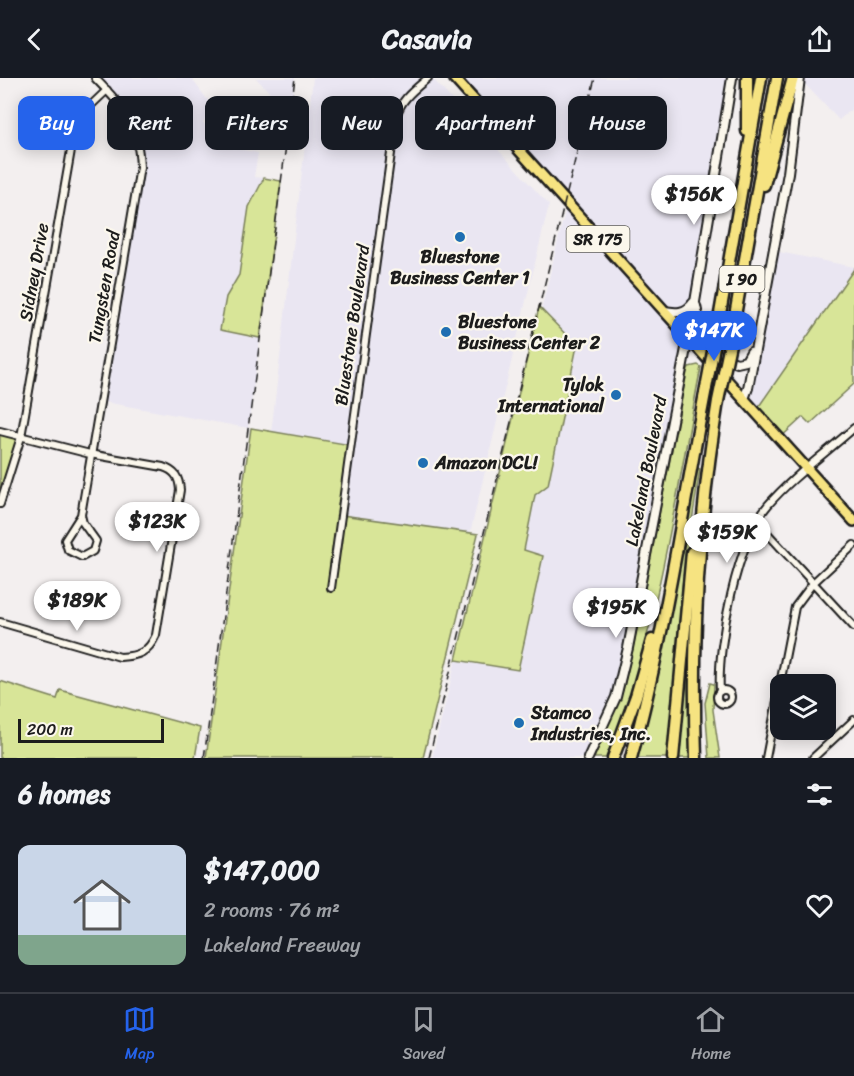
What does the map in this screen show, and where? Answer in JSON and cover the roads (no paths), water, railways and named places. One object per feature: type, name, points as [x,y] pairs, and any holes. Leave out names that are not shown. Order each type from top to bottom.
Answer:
[{"type":"highway","points":[[747,78],[747,167]]},
{"type":"highway","name":"I 90","points":[[613,758],[644,671],[680,520],[717,331],[761,78]]},
{"type":"highway","name":"I 90","points":[[673,758],[685,610],[696,524],[755,213],[777,78]]},
{"type":"highway","points":[[755,213],[770,168],[793,78]]},
{"type":"highway","points":[[696,758],[694,628],[703,493]]},
{"type":"highway","points":[[631,758],[650,684],[676,555],[680,520]]},
{"type":"main road","name":"SR 175","points":[[454,78],[854,521]]},
{"type":"street","name":"Tungsten Road","points":[[81,515],[96,541],[93,551],[82,557],[71,553],[65,540],[81,515],[140,167],[139,140],[130,118],[95,78]]},
{"type":"street","name":"Bluestone Boulevard","points":[[331,588],[396,117],[399,106],[408,95],[428,78]]},
{"type":"street","name":"Lakeland Boulevard","points":[[588,758],[616,697],[628,648],[695,301],[732,78]]},
{"type":"street","points":[[744,399],[788,174],[800,78]]},
{"type":"street","name":"Sidney Drive","points":[[0,504],[21,437],[74,133],[85,111],[107,90]]},
{"type":"street","points":[[663,311],[681,312],[690,308],[695,301]]},
{"type":"street","points":[[695,301],[700,326],[729,360],[737,363],[746,361],[755,346]]},
{"type":"street","points":[[720,691],[721,653],[739,567],[756,521],[768,505],[854,428]]},
{"type":"street","points":[[0,430],[90,454],[163,467],[173,470],[180,480],[156,635],[146,651],[137,656],[120,657],[0,622]]},
{"type":"street","points":[[756,521],[854,627]]},
{"type":"street","points":[[782,674],[795,607],[813,583],[854,545]]},
{"type":"street","points":[[813,758],[854,720]]},
{"type":"street","points":[[766,758],[770,737]]},
{"type":"railway","points":[[204,758],[295,78]]},
{"type":"railway","points":[[429,758],[595,78]]},
{"type":"place","name":"Bluestone Business Center 1","points":[[460,237]]},
{"type":"place","name":"Bluestone Business Center 2","points":[[446,332]]},
{"type":"place","name":"Tylok International","points":[[616,395]]},
{"type":"place","name":"Amazon DCL!","points":[[423,463]]},
{"type":"place","name":"Stamco Industries, Inc.","points":[[519,723]]}]
